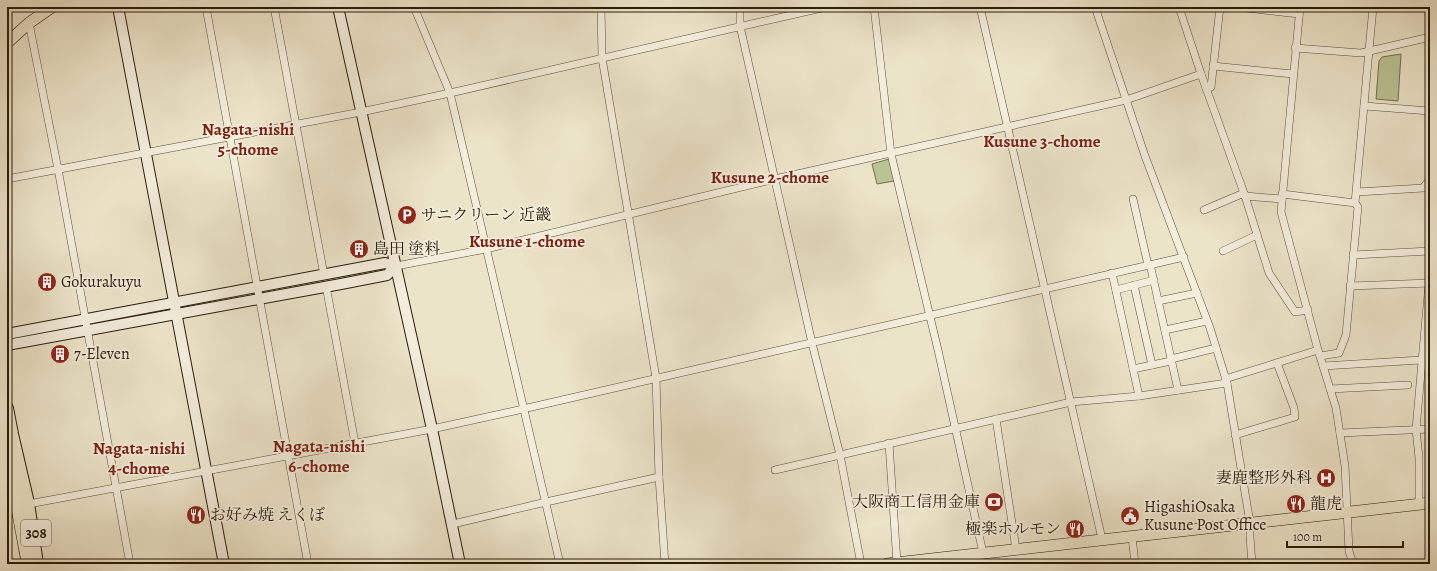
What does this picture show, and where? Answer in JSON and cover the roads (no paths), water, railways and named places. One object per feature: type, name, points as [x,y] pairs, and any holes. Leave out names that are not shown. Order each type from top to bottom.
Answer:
[{"type":"highway","name":"308","points":[[7,408],[28,503],[44,564]]},
{"type":"highway","points":[[7,454],[28,564]]},
{"type":"highway","points":[[11,476],[33,564]]},
{"type":"highway","name":"308","points":[[28,503],[37,564]]},
{"type":"highway","points":[[7,520],[15,564]]},
{"type":"highway","name":"308","points":[[7,553],[9,564]]},
{"type":"main road","points":[[7,43],[29,23],[52,7]]},
{"type":"main road","points":[[892,563],[1425,503]]},
{"type":"street","points":[[118,7],[224,564]]},
{"type":"street","points":[[206,7],[308,564]]},
{"type":"street","points":[[274,7],[324,275]]},
{"type":"street","points":[[338,7],[432,429],[460,564]]},
{"type":"street","points":[[414,7],[450,93],[560,564]]},
{"type":"street","points":[[601,7],[602,58],[656,378],[659,477],[665,564]]},
{"type":"street","points":[[740,7],[740,26],[812,343],[840,455],[861,564]]},
{"type":"street","points":[[7,179],[361,112],[826,7]]},
{"type":"street","points":[[874,7],[891,154],[930,315],[983,553]]},
{"type":"street","points":[[980,7],[1102,539]]},
{"type":"street","points":[[1095,7],[1145,156],[1197,293],[1226,381],[1250,523],[1252,564]]},
{"type":"street","points":[[1179,7],[1206,89],[1244,195],[1269,273],[1295,312],[1308,310]]},
{"type":"street","points":[[1206,89],[1211,87],[1220,7]]},
{"type":"street","points":[[1238,7],[1299,10],[1281,212],[1319,353],[1336,408],[1345,466],[1349,551],[1353,564]]},
{"type":"street","points":[[776,470],[996,418],[1071,402],[1139,396],[1178,390],[1226,381],[1277,363],[1319,353],[1340,352],[1346,335],[1358,207],[1355,203],[1373,7]]},
{"type":"street","points":[[29,23],[58,169],[130,564]]},
{"type":"street","points":[[1295,48],[1361,53],[1430,37]]},
{"type":"street","points":[[1213,66],[1293,74]]},
{"type":"street","points":[[7,334],[385,263],[396,266],[486,249],[775,179],[1126,100],[1201,74]]},
{"type":"street","points":[[1364,106],[1430,112]]},
{"type":"street","points":[[1357,192],[1423,188],[1430,179]]},
{"type":"street","points":[[1204,210],[1244,195],[1355,203]]},
{"type":"street","points":[[1133,199],[1154,280],[1178,390]]},
{"type":"street","points":[[1223,251],[1257,235]]},
{"type":"street","points":[[1353,255],[1430,251]]},
{"type":"street","points":[[28,503],[432,429],[1184,257]]},
{"type":"street","points":[[7,345],[387,275],[396,266]]},
{"type":"street","points":[[1112,273],[1139,396]]},
{"type":"street","points":[[1116,290],[1154,280]]},
{"type":"street","points":[[1350,286],[1429,283],[1416,429],[1425,503]]},
{"type":"street","points":[[1134,285],[1152,365]]},
{"type":"street","points":[[326,286],[355,443]]},
{"type":"street","points":[[1158,301],[1197,293]]},
{"type":"street","points":[[1165,330],[1207,321]]},
{"type":"street","points":[[1133,369],[1216,348]]},
{"type":"street","points":[[1323,366],[1421,360]]},
{"type":"street","points":[[1235,435],[1295,417],[1294,408],[1277,363]]},
{"type":"street","points":[[1330,389],[1408,385]]},
{"type":"street","points":[[996,418],[1016,549]]},
{"type":"street","points":[[1340,432],[1430,428]]},
{"type":"street","points":[[889,443],[892,563]]},
{"type":"street","points":[[452,524],[659,477]]},
{"type":"street","points":[[1132,536],[1135,564]]},
{"type":"place","name":"サニクリーン 近畿","points":[[407,215]]},
{"type":"place","name":"島田 塗料","points":[[359,249]]},
{"type":"place","name":"Gokurakuyu","points":[[47,282]]},
{"type":"place","name":"7-Eleven","points":[[60,354]]},
{"type":"place","name":"妻鹿整形外科","points":[[1326,478]]},
{"type":"place","name":"大阪商工信用金庫","points":[[994,502]]},
{"type":"place","name":"龍虎","points":[[1296,504]]},
{"type":"place","name":"お好み焼 えくぼ","points":[[196,515]]},
{"type":"place","name":"HigashiOsaka Kusune Post Office","points":[[1130,516]]},
{"type":"place","name":"極楽ホルモン","points":[[1075,529]]},
{"type":"district","name":"Nagata-nishi 5-chome","points":[[248,139]]},
{"type":"district","name":"Kusune 3-chome","points":[[1042,141]]},
{"type":"district","name":"Kusune 2-chome","points":[[770,177]]},
{"type":"district","name":"Kusune 1-chome","points":[[527,241]]},
{"type":"district","name":"Nagata-nishi 6-chome","points":[[319,456]]},
{"type":"district","name":"Nagata-nishi 4-chome","points":[[139,458]]}]
